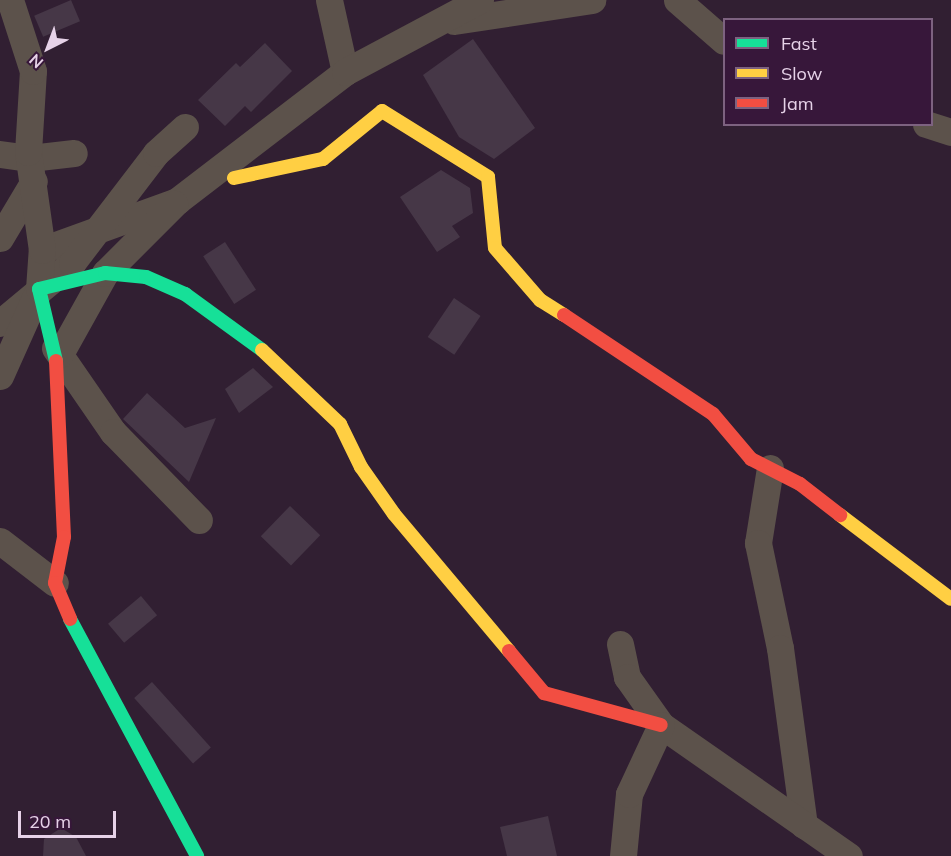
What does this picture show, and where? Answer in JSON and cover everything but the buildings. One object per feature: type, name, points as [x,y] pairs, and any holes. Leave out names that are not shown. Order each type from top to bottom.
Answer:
[{"type":"street","points":[[0,376],[39,289],[42,250],[32,170],[33,71],[10,0]]},
{"type":"street","points":[[329,0],[345,72]]},
{"type":"street","points":[[57,351],[105,273],[177,201],[345,72],[480,0]]},
{"type":"street","points":[[434,24],[592,0]]},
{"type":"street","points":[[676,0],[723,40]]},
{"type":"street","points":[[234,178],[323,159],[382,111],[488,177],[495,248],[540,300],[713,414],[751,459],[800,484],[951,598]]},
{"type":"street","points":[[932,126],[951,132]]},
{"type":"street","points":[[0,323],[72,263],[156,153],[185,127]]},
{"type":"street","points":[[0,238],[32,170],[74,153]]},
{"type":"street","points":[[0,154],[32,170]]},
{"type":"street","points":[[42,250],[177,201]]},
{"type":"street","points":[[39,289],[105,273],[146,278],[185,294],[283,366],[340,424],[361,466],[394,514],[544,693],[661,724]]},
{"type":"street","points":[[39,289],[57,351],[64,537],[55,584]]},
{"type":"street","points":[[57,351],[113,432],[199,520]]},
{"type":"street","points":[[770,468],[758,543],[780,648],[804,825]]},
{"type":"street","points":[[0,541],[55,584],[76,634],[197,856]]},
{"type":"street","points":[[620,644],[627,677],[661,724],[849,856]]},
{"type":"street","points":[[623,856],[629,794],[661,724]]},
{"type":"traffic: fast","points":[[56,361],[39,289],[105,273],[146,277],[185,294],[262,350]]},
{"type":"traffic: fast","points":[[70,619],[197,856]]},
{"type":"traffic: slow","points":[[234,178],[323,159],[382,111],[488,177],[495,248],[540,300],[564,315]]},
{"type":"traffic: slow","points":[[262,350],[340,424],[361,467],[394,514],[509,651]]},
{"type":"traffic: slow","points":[[840,515],[951,599]]},
{"type":"traffic: jam","points":[[564,315],[713,414],[751,459],[800,484],[840,515]]},
{"type":"traffic: jam","points":[[56,361],[64,537],[55,583],[70,619]]},
{"type":"traffic: jam","points":[[509,651],[544,693],[661,725]]}]
